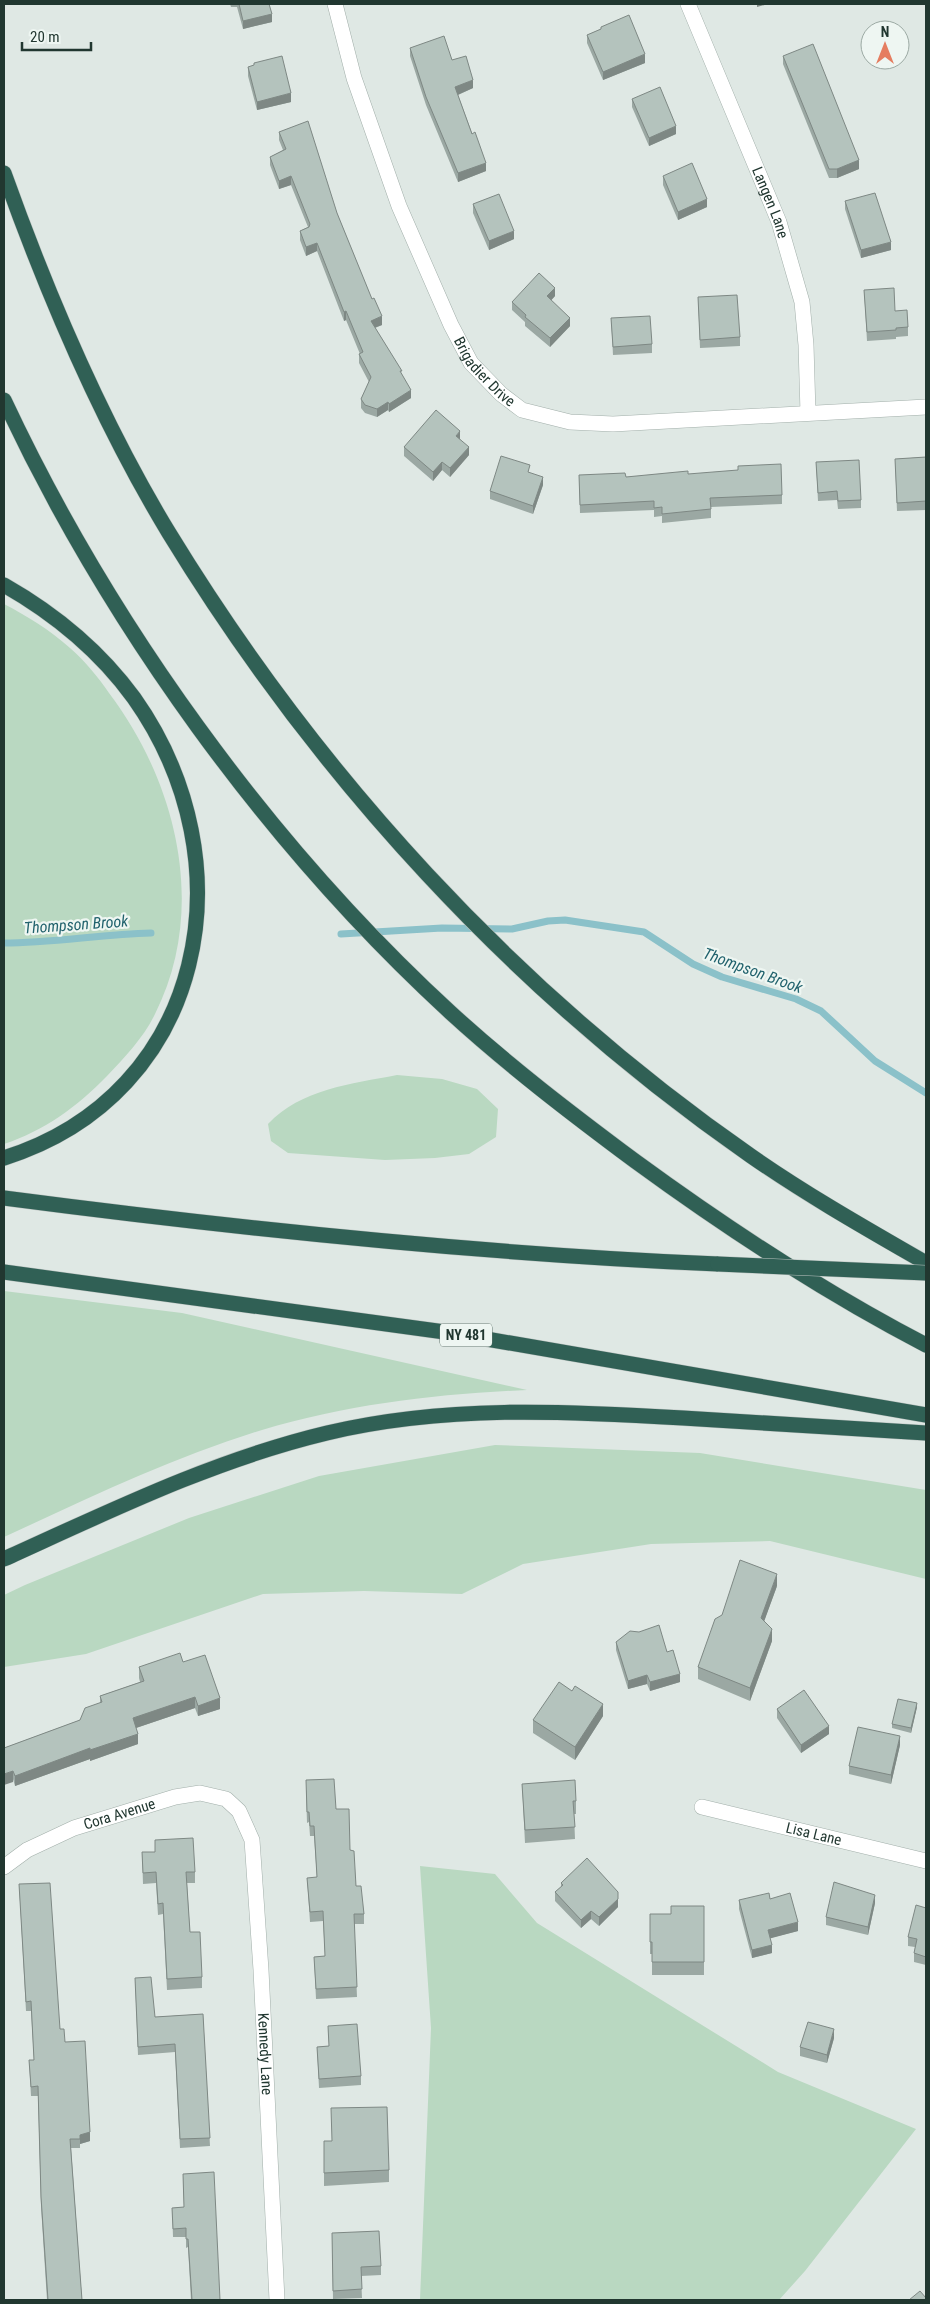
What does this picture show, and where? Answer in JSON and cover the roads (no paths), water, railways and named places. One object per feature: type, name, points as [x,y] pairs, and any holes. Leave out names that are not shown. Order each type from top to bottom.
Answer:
[{"type":"highway","points":[[4,173],[40,269],[87,374],[114,432],[167,530],[262,674],[335,768],[425,874],[546,993],[592,1033],[691,1113],[753,1158],[926,1263]]},
{"type":"highway","points":[[4,400],[63,514],[94,569],[143,645],[223,760],[310,868],[409,972],[449,1012],[522,1075],[678,1192],[808,1277],[926,1345]]},
{"type":"highway","points":[[4,585],[44,609],[95,652],[122,684],[145,716],[169,764],[181,797],[193,848],[197,891],[195,932],[184,986],[172,1016],[150,1052],[118,1090],[86,1117],[45,1143],[4,1158]]},
{"type":"highway","points":[[4,1198],[219,1225],[402,1243],[559,1255],[926,1273]]},
{"type":"highway","name":"NY 481","points":[[4,1272],[452,1333],[926,1415]]},
{"type":"highway","points":[[4,1559],[187,1476],[230,1460],[330,1432],[382,1422],[493,1412],[556,1412],[926,1433]]},
{"type":"street","name":"Brigadier Drive","points":[[335,4],[354,78],[403,214],[451,325],[471,363],[501,394],[522,410],[570,422],[613,424],[926,407]]},
{"type":"street","name":"Langen Lane","points":[[688,4],[779,222],[802,302],[806,346],[808,413]]},
{"type":"street","name":"Cora Avenue","points":[[4,1867],[28,1850],[74,1828],[175,1797],[200,1793],[226,1800],[239,1811]]},
{"type":"street","name":"Lisa Lane","points":[[702,1808],[926,1861]]},
{"type":"street","name":"Kennedy Lane","points":[[239,1811],[252,1840],[261,1970],[277,2300]]},
{"type":"waterway","name":"Thompson Brook","points":[[341,934],[442,928],[512,929],[548,921],[565,920],[644,932],[693,964],[722,977],[796,999],[821,1011],[875,1061],[926,1093]]},
{"type":"waterway","name":"Thompson Brook","points":[[4,943],[41,942],[151,933]]}]
